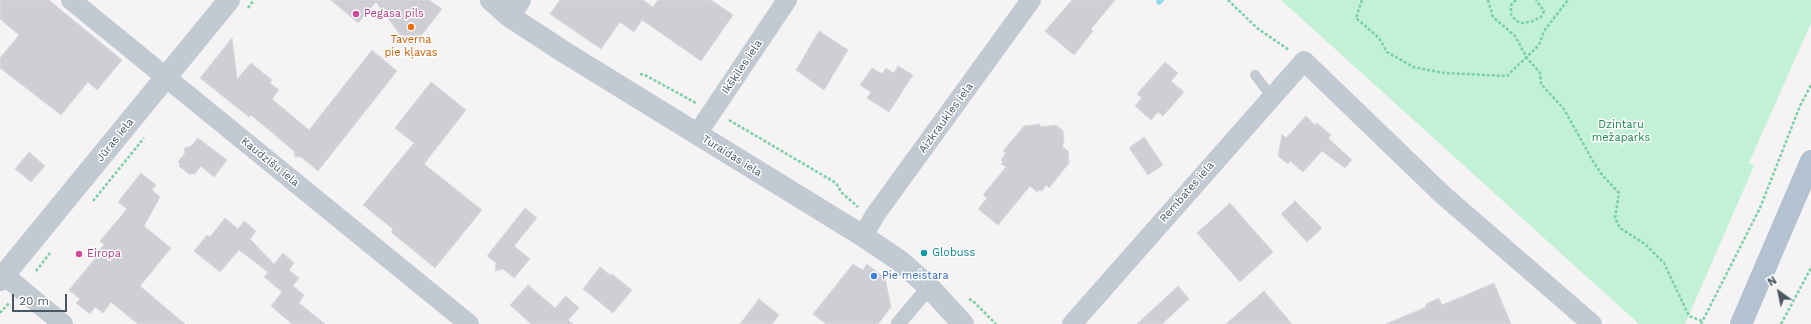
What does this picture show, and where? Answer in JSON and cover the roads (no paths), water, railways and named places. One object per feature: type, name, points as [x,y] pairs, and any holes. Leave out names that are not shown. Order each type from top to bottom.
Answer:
[{"type":"main road","points":[[1741,324],[1811,161]]},
{"type":"street","name":"Kaudzīšu iela","points":[[71,0],[469,324]]},
{"type":"street","name":"Jūras iela","points":[[2,278],[229,0]]},
{"type":"street","name":"Turaidas iela","points":[[491,0],[514,8],[564,52],[863,236],[900,261],[929,287],[963,324]]},
{"type":"street","name":"Ikšķiles iela","points":[[697,134],[787,0]]},
{"type":"street","name":"Aizkraukles iela","points":[[863,236],[876,215],[1031,0]]},
{"type":"street","name":"Rembates iela","points":[[1072,324],[1304,61],[1442,195],[1592,324]]},
{"type":"street","points":[[2,278],[63,324]]},
{"type":"street","points":[[898,324],[929,287]]},
{"type":"lane","points":[[1255,75],[1272,96]]},
{"type":"place","name":"Pegasa pils","points":[[356,14]]},
{"type":"place","name":"Taverna pie kļavas","points":[[411,27]]},
{"type":"place","name":"Globuss","points":[[924,253]]},
{"type":"place","name":"Eiropa","points":[[79,254]]},
{"type":"place","name":"Pie meistara","points":[[874,276]]},
{"type":"park label","name":"Dzintaru mežaparks","points":[[1621,131]]}]
